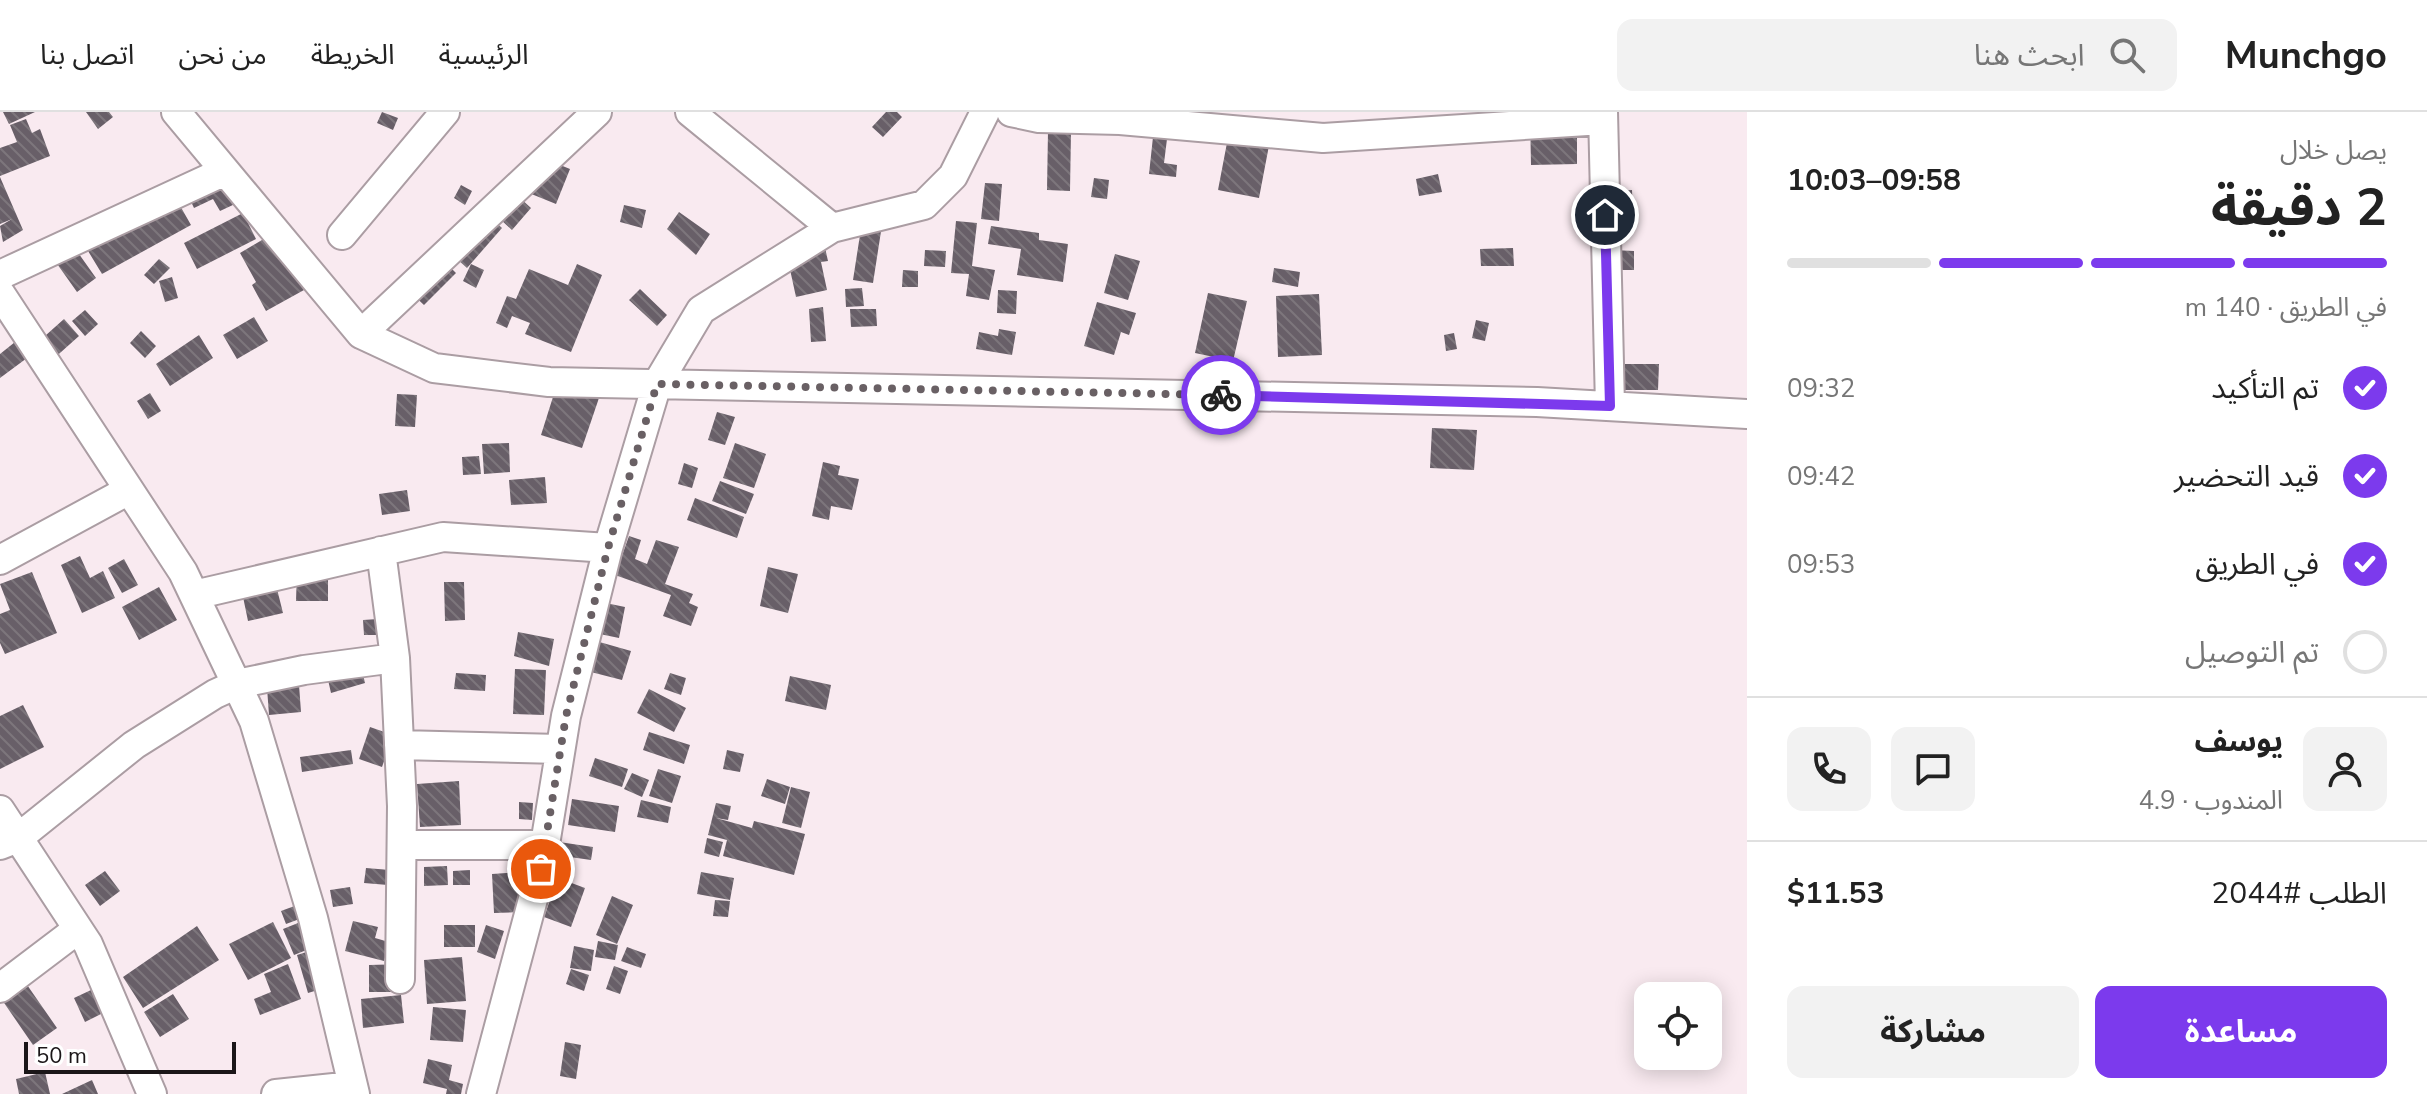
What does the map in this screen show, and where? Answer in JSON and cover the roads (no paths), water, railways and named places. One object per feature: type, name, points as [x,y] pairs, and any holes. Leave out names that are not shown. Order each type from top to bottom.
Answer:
[{"type":"street","points":[[176,112],[361,334],[434,368],[549,382],[1521,401],[1747,414]]},
{"type":"street","points":[[342,235],[445,112]]},
{"type":"street","points":[[361,334],[597,112]]},
{"type":"street","points":[[690,112],[832,228]]},
{"type":"street","points":[[481,1094],[545,845],[560,749],[608,548],[657,384],[701,310],[832,228],[924,205],[953,176],[985,112]]},
{"type":"street","points":[[1011,112],[1039,118],[1322,125],[1603,116],[1610,406]]},
{"type":"street","points":[[0,275],[223,172]]},
{"type":"street","points":[[0,293],[183,572],[254,721],[313,918],[354,1090],[276,1094]]},
{"type":"street","points":[[0,560],[129,490]]},
{"type":"street","points":[[194,595],[443,537],[608,548]]},
{"type":"street","points":[[381,551],[395,658],[399,745],[402,845],[400,979]]},
{"type":"street","points":[[9,841],[134,745],[215,694],[237,684],[395,658]]},
{"type":"street","points":[[399,745],[560,749]]},
{"type":"street","points":[[0,810],[9,841],[88,944],[152,1094]]},
{"type":"street","points":[[402,845],[545,845]]},
{"type":"street","points":[[0,988],[78,929]]}]
